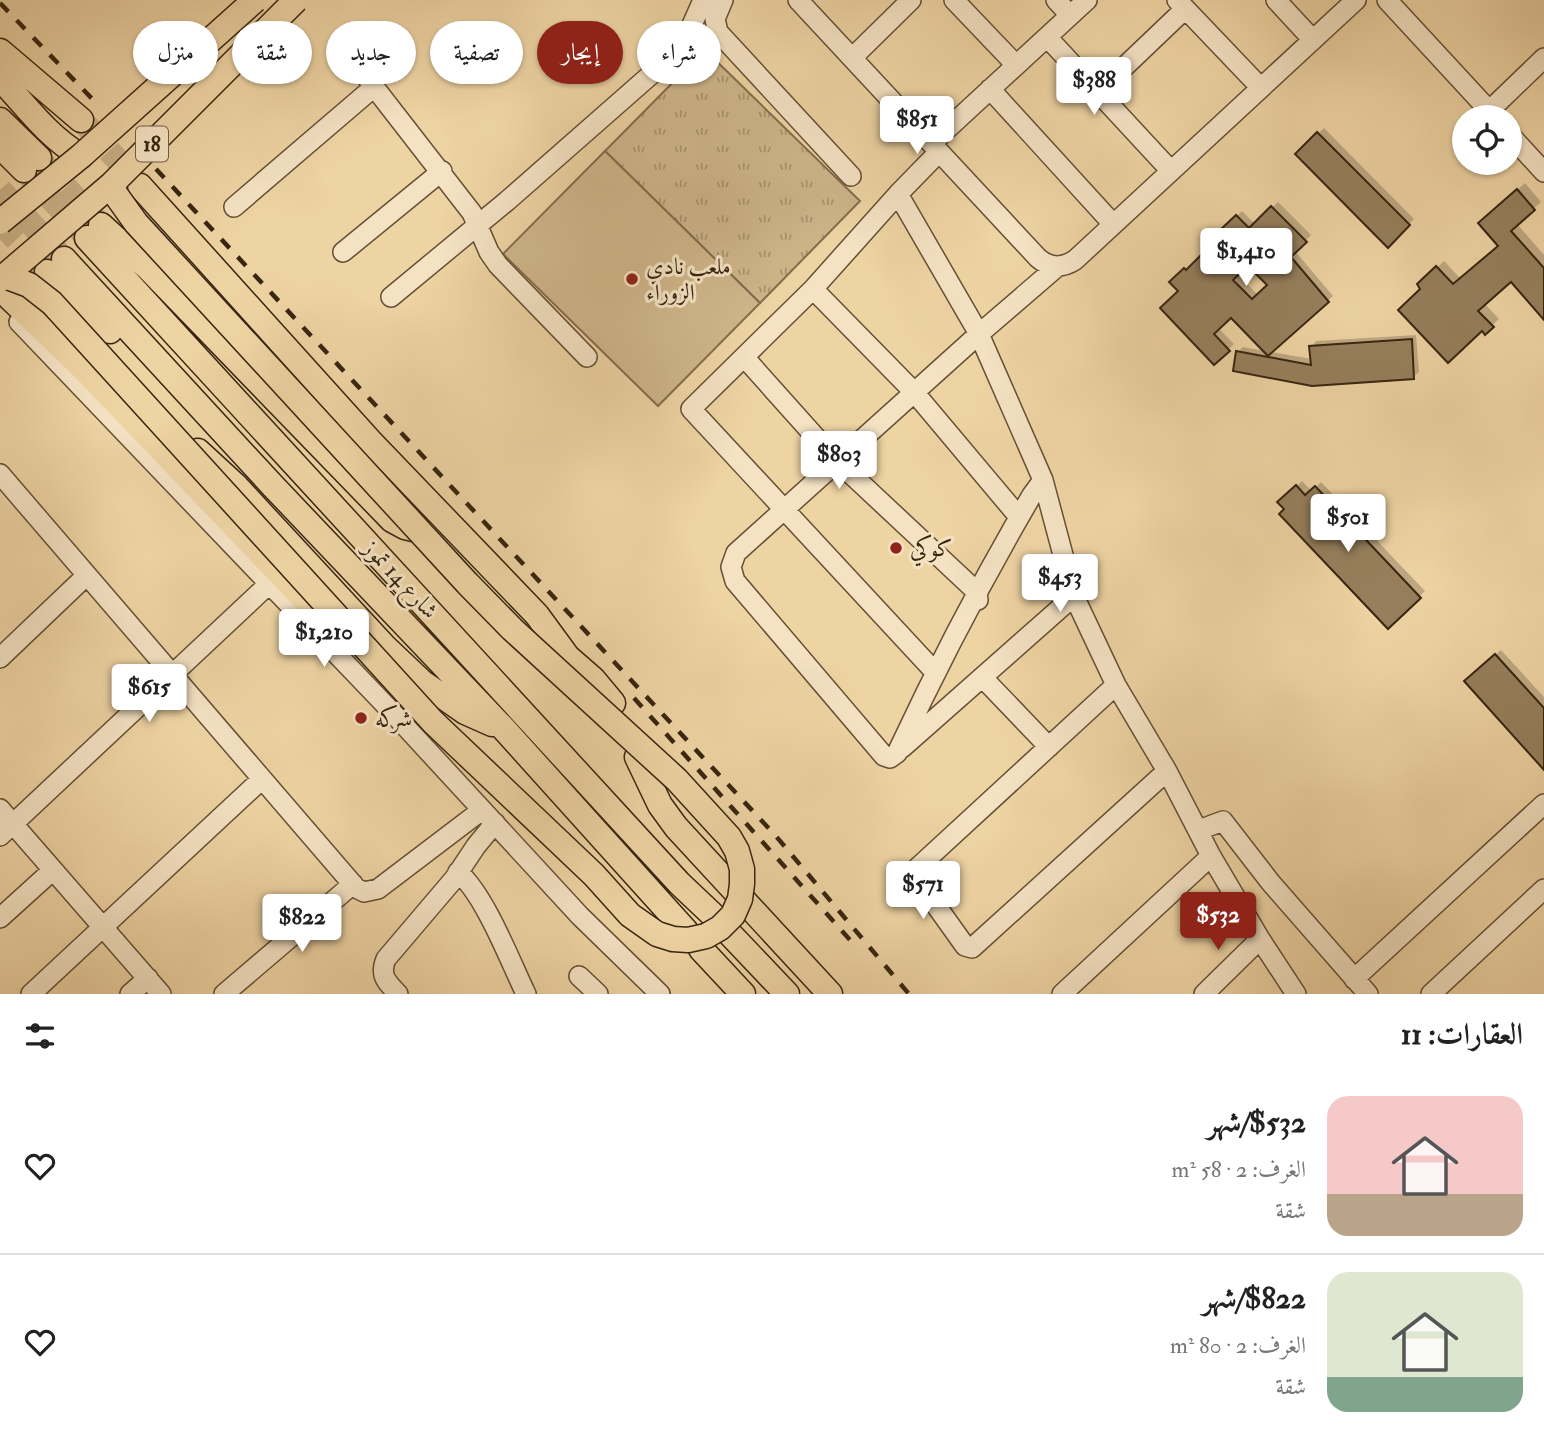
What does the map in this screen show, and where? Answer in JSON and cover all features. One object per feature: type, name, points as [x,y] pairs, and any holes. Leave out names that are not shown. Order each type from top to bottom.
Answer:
[{"type":"main road","name":"18","points":[[0,222],[81,156],[255,0]]},
{"type":"main road","name":"18","points":[[9,301],[112,184],[296,0]]},
{"type":"main road","points":[[0,51],[82,120]]},
{"type":"main road","points":[[0,78],[58,140],[81,156]]},
{"type":"main road","points":[[0,120],[31,164],[0,146]]},
{"type":"main road","points":[[112,184],[116,195],[136,223],[418,530],[512,629],[677,780],[729,837],[737,851],[742,869],[740,899],[733,915],[720,928],[706,936],[688,940],[657,934],[630,915],[594,875],[433,722],[334,612],[180,445],[47,297],[29,285],[9,301],[199,487],[306,600],[321,610],[334,612]]},
{"type":"main road","points":[[140,186],[370,441],[537,615],[566,656]]},
{"type":"main road","name":"شارع 14 تموز","points":[[418,530],[393,520],[148,268],[94,231],[670,872],[787,994]]},
{"type":"main road","name":"شارع 14 تموز","points":[[55,265],[164,368],[504,729],[743,994]]},
{"type":"main road","points":[[271,368],[288,375],[303,386],[478,574],[599,685],[612,704]]},
{"type":"main road","points":[[180,445],[198,451],[223,473],[384,646],[422,682],[454,706],[504,729]]},
{"type":"main road","points":[[637,757],[654,794],[676,827],[830,994]]},
{"type":"street","points":[[391,298],[663,64],[688,34],[703,0]]},
{"type":"street","points":[[723,0],[715,19],[718,32],[851,176]]},
{"type":"street","points":[[798,0],[1038,258],[1048,265],[1058,266]]},
{"type":"street","points":[[954,0],[1016,65]]},
{"type":"street","points":[[1056,0],[1070,15]]},
{"type":"street","points":[[935,673],[691,409],[813,289],[990,89],[1087,0]]},
{"type":"street","points":[[1276,0],[1313,40]]},
{"type":"street","points":[[1074,596],[890,758],[884,756],[742,593],[731,567],[736,553],[837,461],[1058,266],[1075,260],[1358,0],[1374,6],[1387,0],[1484,105]]},
{"type":"street","points":[[852,58],[910,1]]},
{"type":"street","points":[[1098,92],[1181,4],[1261,88]]},
{"type":"street","points":[[1047,37],[1171,171]]},
{"type":"street","points":[[1500,105],[1544,58]]},
{"type":"street","points":[[372,84],[442,171],[479,224],[489,251],[498,265],[587,357]]},
{"type":"street","points":[[234,207],[374,87]]},
{"type":"street","points":[[990,89],[1113,224]]},
{"type":"street","points":[[1522,148],[1544,172]]},
{"type":"street","points":[[343,252],[442,171]]},
{"type":"street","points":[[898,194],[979,334],[1043,480],[1074,596],[1116,685],[1167,771],[1211,856],[1296,994]]},
{"type":"street","points":[[813,289],[914,392],[1019,517]]},
{"type":"street","points":[[9,301],[600,936],[660,994]]},
{"type":"street","points":[[744,357],[837,461],[978,596]]},
{"type":"street","points":[[0,476],[353,884],[364,892],[377,889],[489,816]]},
{"type":"street","points":[[897,753],[935,673],[1019,517],[1043,480]]},
{"type":"street","points":[[0,658],[87,575]]},
{"type":"street","points":[[161,994],[53,870],[4,823],[270,583]]},
{"type":"street","points":[[982,677],[1049,747]]},
{"type":"street","points":[[1116,685],[914,873],[965,946],[974,947],[1167,771]]},
{"type":"street","points":[[31,994],[262,779]]},
{"type":"street","points":[[1354,979],[1544,804]]},
{"type":"street","points":[[398,994],[383,976],[382,968],[386,960],[458,872],[489,816]]},
{"type":"street","points":[[1199,830],[1223,821],[1271,883],[1368,994]]},
{"type":"street","points":[[1062,994],[1211,856]]},
{"type":"street","points":[[0,918],[53,870]]},
{"type":"street","points":[[458,872],[467,879],[479,898],[526,994]]},
{"type":"street","points":[[224,994],[353,884]]},
{"type":"street","points":[[1431,994],[1544,889]]},
{"type":"street","points":[[1204,994],[1260,939]]},
{"type":"street","points":[[579,975],[598,994]]},
{"type":"street","points":[[130,994],[148,978]]},
{"type":"green space","points":[[721,66],[860,201],[760,303],[605,151],[671,84],[721,84]]},
{"type":"green space","name":"ملعب نادي الزوراء","points":[[605,151],[760,303],[658,406],[503,254]]},
{"type":"building","points":[[1317,132],[1410,225],[1388,248],[1295,154]]},
{"type":"building","points":[[1517,189],[1535,210],[1511,231],[1544,268],[1544,320],[1511,282],[1478,311],[1494,327],[1485,335],[1482,331],[1448,363],[1398,310],[1420,289],[1417,284],[1436,266],[1453,284],[1498,246],[1478,223]]},
{"type":"building","points":[[1271,206],[1307,242],[1291,257],[1329,302],[1268,356],[1231,318],[1214,334],[1230,351],[1214,365],[1160,308],[1178,291],[1169,282],[1206,250],[1211,254],[1227,239],[1219,231],[1236,215],[1249,228]],"holes":[[[1248,266],[1267,285],[1252,299],[1233,280]]]},
{"type":"building","points":[[1412,339],[1414,379],[1312,386],[1233,371],[1236,351],[1311,365],[1309,346]]},
{"type":"building","points":[[1296,485],[1305,495],[1315,486],[1421,598],[1388,629],[1279,514],[1284,509],[1277,502]]},
{"type":"building","points":[[1495,654],[1544,708],[1544,770],[1464,681]]},
{"type":"tunnel","points":[[85,124],[140,185]]},
{"type":"tunnel","points":[[41,161],[98,222]]},
{"type":"tunnel","points":[[24,170],[85,235]]},
{"type":"tunnel","points":[[0,190],[64,259]]},
{"type":"tunnel","points":[[0,222],[45,270]]},
{"type":"railway","points":[[0,3],[99,106]]},
{"type":"railway","points":[[156,169],[775,835],[909,994]]},
{"type":"railway","points":[[634,698],[851,941]]},
{"type":"place","name":"ملعب نادي الزوراء","points":[[632,279]]},
{"type":"place","name":"كوكي","points":[[896,548]]},
{"type":"place","name":"شركه","points":[[361,718]]}]
